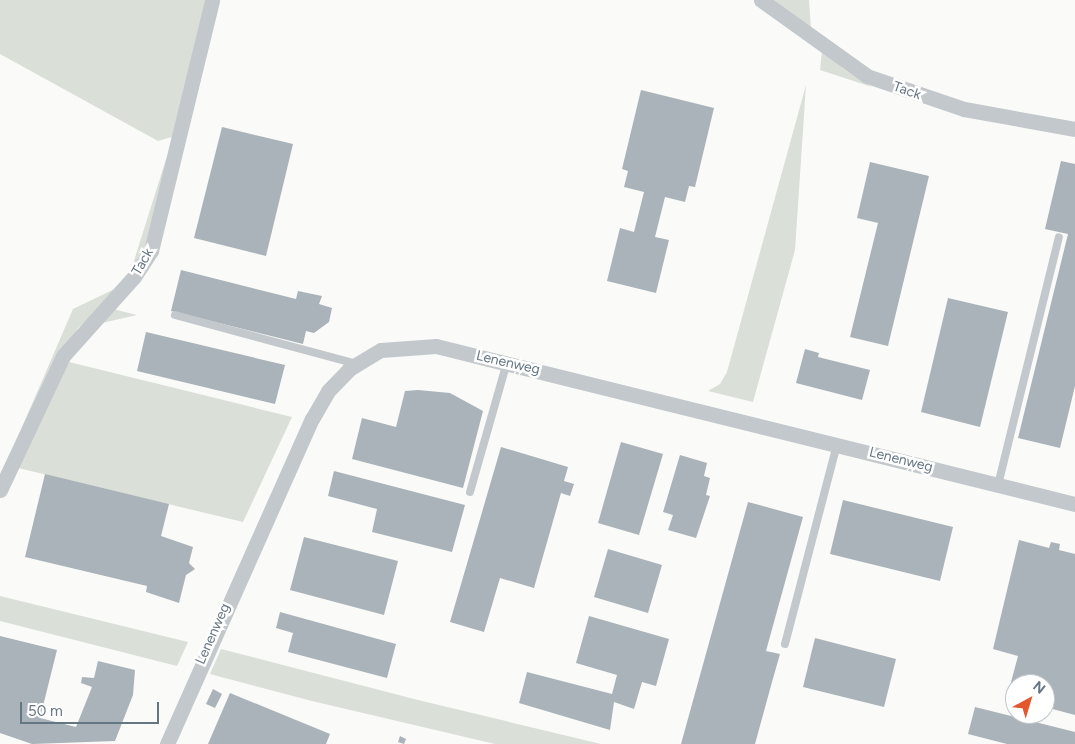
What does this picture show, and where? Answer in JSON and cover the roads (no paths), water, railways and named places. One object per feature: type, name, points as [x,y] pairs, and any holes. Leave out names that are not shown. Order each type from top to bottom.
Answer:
[{"type":"street","name":"Tack","points":[[0,490],[64,356],[134,278],[151,251],[212,0]]},
{"type":"street","name":"Tack","points":[[761,0],[867,76],[964,109],[1075,129]]},
{"type":"street","name":"Lenenweg","points":[[167,744],[312,419],[328,391],[357,364],[381,350],[436,346],[507,362],[1075,504]]},
{"type":"lane","points":[[998,484],[1059,237]]},
{"type":"lane","points":[[175,315],[357,364]]},
{"type":"lane","points":[[470,492],[507,362]]},
{"type":"lane","points":[[785,644],[837,444]]}]
